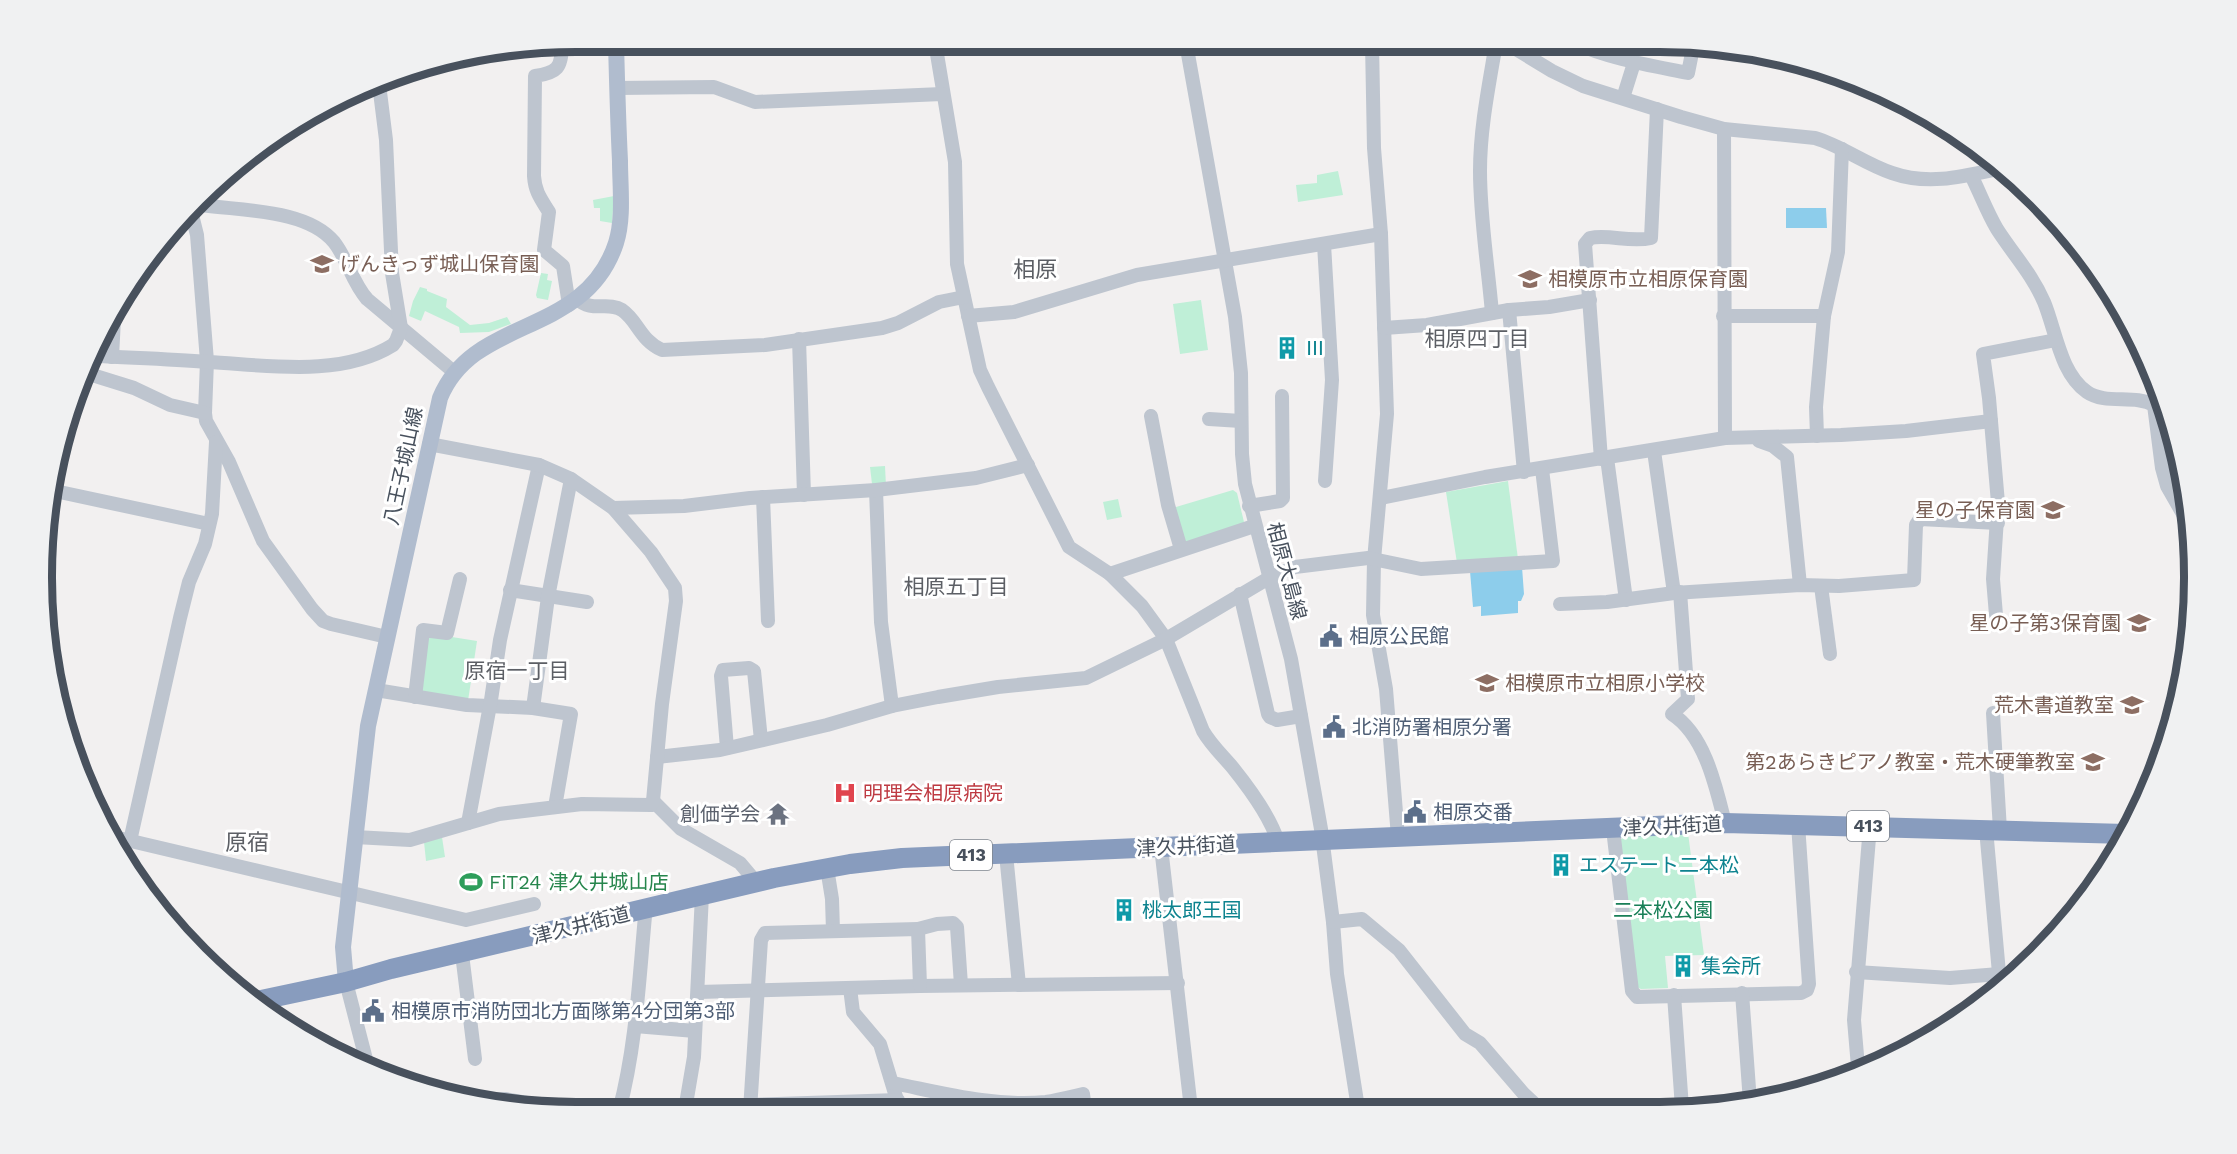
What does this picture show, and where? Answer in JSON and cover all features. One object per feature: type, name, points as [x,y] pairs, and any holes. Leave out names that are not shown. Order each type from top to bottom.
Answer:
[{"type":"highway","name":"津久井街道","points":[[271,1002],[391,969],[462,954],[756,882],[827,868],[902,858],[1725,823],[2117,834]]},
{"type":"main road","name":"八王子城山線","points":[[346,982],[343,947],[368,726],[440,398],[445,384],[454,372],[481,349],[573,302],[605,267],[618,235],[621,192],[616,52]]},
{"type":"street","points":[[936,52],[955,162],[955,246],[980,369],[1069,547],[1110,574],[1142,606],[1166,639],[1210,744],[1235,770],[1275,830],[1278,842]]},
{"type":"street","name":"相原大島線","points":[[1188,52],[1239,347],[1243,471],[1254,526],[1291,659],[1322,840],[1333,922],[1337,974],[1357,1102]]},
{"type":"street","points":[[1371,52],[1374,148],[1381,234],[1387,414],[1374,560],[1373,615],[1386,689],[1398,837]]},
{"type":"street","points":[[1492,313],[1480,167],[1484,118],[1495,52]]},
{"type":"street","points":[[1522,52],[1569,79],[1623,98],[1724,129],[1815,138],[1890,173],[1912,178],[1942,180],[1991,171]]},
{"type":"street","points":[[1596,52],[1634,63],[1688,73],[1692,54]]},
{"type":"street","points":[[561,53],[561,60],[555,70],[550,74],[535,76],[534,176],[536,192],[549,212],[544,250],[563,266],[573,302],[587,306],[615,307],[623,311],[648,341],[662,350],[745,346],[882,328],[898,323],[939,302],[964,297]]},
{"type":"street","points":[[1623,98],[1634,63]]},
{"type":"street","points":[[617,88],[714,87],[755,102],[942,94]]},
{"type":"street","points":[[102,356],[281,366],[339,363],[359,359],[388,348],[396,341],[400,328],[392,273],[385,126],[380,91]]},
{"type":"street","points":[[1626,600],[1604,459],[1585,244],[1588,239],[1607,236],[1627,240],[1648,239],[1653,235],[1657,109]]},
{"type":"street","points":[[1724,129],[1725,438]]},
{"type":"street","points":[[1817,436],[1816,407],[1824,316],[1838,252],[1842,149]]},
{"type":"street","points":[[1971,175],[1997,229],[2029,273],[2044,303],[2056,340],[2072,376],[2084,390],[2096,397],[2144,401],[2154,405],[2162,468],[2167,486],[2180,509]]},
{"type":"street","points":[[206,206],[296,218],[317,226],[342,254],[359,289],[400,328],[454,372]]},
{"type":"street","points":[[193,220],[197,235],[207,362],[205,413],[210,430],[229,462],[263,541],[318,616],[323,621],[340,628],[387,637]]},
{"type":"street","points":[[969,316],[1014,312],[1137,276],[1381,234]]},
{"type":"street","points":[[1324,244],[1332,380],[1325,481]]},
{"type":"street","points":[[1384,328],[1427,325],[1509,310],[1549,307],[1590,300]]},
{"type":"street","points":[[1509,310],[1524,472]]},
{"type":"street","points":[[1724,316],[1824,316]]},
{"type":"street","points":[[112,357],[113,333]]},
{"type":"street","points":[[799,339],[804,495]]},
{"type":"street","points":[[1996,615],[1993,579],[1998,523],[1996,466],[1983,354],[2056,340]]},
{"type":"street","points":[[92,375],[134,388],[170,405],[205,413]]},
{"type":"street","points":[[1249,506],[1280,501],[1283,498],[1282,396]]},
{"type":"street","points":[[1151,416],[1168,506],[1180,549]]},
{"type":"street","points":[[1209,419],[1241,421]]},
{"type":"street","points":[[1381,498],[1485,477],[1725,438],[1906,431],[1991,422]]},
{"type":"street","points":[[1746,438],[1769,444],[1787,457],[1800,585]]},
{"type":"street","points":[[130,841],[189,582],[205,543],[214,496],[216,440]]},
{"type":"street","points":[[355,837],[410,840],[499,814],[582,804],[651,805],[653,801],[676,601],[675,588],[651,552],[613,508],[571,479],[539,465],[429,444]]},
{"type":"street","points":[[1654,451],[1677,593],[1688,699],[1672,714],[1685,724],[1709,766],[1725,823]]},
{"type":"street","points":[[468,823],[510,590],[539,465]]},
{"type":"street","points":[[613,508],[684,506],[763,497],[876,490],[976,478],[1028,465]]},
{"type":"street","points":[[657,757],[727,748],[827,725],[892,706],[985,689],[1086,678],[1166,639],[1240,594],[1295,567],[1356,558],[1421,569],[1552,561],[1542,469]]},
{"type":"street","points":[[533,708],[548,597],[571,479]]},
{"type":"street","points":[[876,490],[881,622],[892,706]]},
{"type":"street","points":[[60,492],[209,524]]},
{"type":"street","points":[[763,497],[768,621]]},
{"type":"street","points":[[1560,604],[1626,600],[1677,593],[1914,580],[1916,525],[1920,519],[1998,523]]},
{"type":"street","points":[[1110,574],[1254,526]]},
{"type":"street","points":[[415,697],[423,630],[447,633],[460,579]]},
{"type":"street","points":[[1821,586],[1830,654]]},
{"type":"street","points":[[510,590],[587,602]]},
{"type":"street","points":[[1240,594],[1270,717],[1277,720],[1301,716]]},
{"type":"street","points":[[727,748],[721,676],[723,670],[753,669],[761,740]]},
{"type":"street","points":[[376,690],[467,705],[533,708],[569,713],[571,716],[555,807]]},
{"type":"street","points":[[1993,713],[1993,830],[2000,976]]},
{"type":"street","points":[[653,801],[681,830],[740,862],[756,882]]},
{"type":"street","points":[[1612,829],[1632,991],[1638,997],[1801,993],[1809,986],[1798,824]]},
{"type":"street","points":[[1858,1063],[1854,1020],[1856,972],[1870,826]]},
{"type":"street","points":[[123,839],[466,920],[534,904]]},
{"type":"street","points":[[1161,847],[1178,983],[1186,1102]]},
{"type":"street","points":[[1006,854],[1020,985]]},
{"type":"street","points":[[827,868],[832,899],[833,931]]},
{"type":"street","points":[[687,1102],[692,1072],[698,992],[702,895]]},
{"type":"street","points":[[621,1102],[628,1076],[635,1026],[644,909]]},
{"type":"street","points":[[1333,922],[1362,920],[1390,941],[1465,1034],[1480,1043],[1533,1102]]},
{"type":"street","points":[[750,1102],[761,940],[765,933],[918,929],[953,923],[957,927],[961,985]]},
{"type":"street","points":[[918,929],[920,986]]},
{"type":"street","points":[[462,954],[475,1059]]},
{"type":"street","points":[[1856,972],[1996,979]]},
{"type":"street","points":[[346,982],[365,1057]]},
{"type":"street","points":[[698,992],[961,985],[1178,983]]},
{"type":"street","points":[[850,988],[853,1012],[880,1044],[898,1102]]},
{"type":"street","points":[[1742,993],[1749,1093]]},
{"type":"street","points":[[1674,995],[1682,1101]]},
{"type":"street","points":[[635,1026],[695,1031]]},
{"type":"street","points":[[892,1083],[995,1102]]},
{"type":"street","points":[[1060,1102],[1083,1094],[1084,1102]]},
{"type":"green space","points":[[1338,171],[1343,195],[1298,202],[1296,185],[1317,183],[1317,175]]},
{"type":"green space","points":[[614,196],[612,223],[600,221],[600,208],[594,208],[593,200]]},
{"type":"green space","points":[[541,273],[548,274],[547,280],[552,281],[548,300],[537,298],[536,295]]},
{"type":"green space","points":[[420,287],[447,299],[446,307],[470,325],[489,323],[507,317],[511,324],[489,332],[460,333],[459,327],[425,311],[421,321],[409,316]]},
{"type":"green space","points":[[1201,300],[1208,350],[1180,354],[1173,304]]},
{"type":"green space","points":[[885,466],[886,486],[872,484],[870,467]]},
{"type":"green space","points":[[1508,481],[1518,559],[1457,563],[1446,492]]},
{"type":"green space","points":[[1233,490],[1237,493],[1244,522],[1241,527],[1188,543],[1183,540],[1175,511],[1176,507]]},
{"type":"green space","points":[[1118,499],[1122,517],[1107,520],[1103,502]]},
{"type":"green space","points":[[427,633],[477,641],[468,701],[419,693]]},
{"type":"green space","name":"二本松公園","points":[[1688,833],[1704,955],[1665,956],[1668,988],[1641,989],[1637,987],[1620,840],[1625,836]]},
{"type":"green space","points":[[442,837],[445,857],[426,861],[424,842]]},
{"type":"water","points":[[1786,208],[1826,208],[1827,228],[1786,228]]},
{"type":"water","points":[[1522,567],[1524,594],[1521,601],[1518,601],[1518,613],[1481,616],[1481,606],[1473,607],[1470,571]]},
{"type":"place","name":"げんきっず城山保育園","points":[[322,264]]},
{"type":"place","name":"相模原市立相原保育園","points":[[1530,279]]},
{"type":"place","name":"Ⅲ","points":[[1287,348]]},
{"type":"place","name":"星の子保育園","points":[[2053,510]]},
{"type":"place","name":"星の子第3保育園","points":[[2139,623]]},
{"type":"place","name":"相原公民館","points":[[1331,636]]},
{"type":"place","name":"相模原市立相原小学校","points":[[1487,683]]},
{"type":"place","name":"荒木書道教室","points":[[2132,705]]},
{"type":"place","name":"北消防署相原分署","points":[[1334,727]]},
{"type":"place","name":"第2あらきピアノ教室・荒木硬筆教室","points":[[2093,762]]},
{"type":"place","name":"明理会相原病院","points":[[845,793]]},
{"type":"place","name":"相原交番","points":[[1415,812]]},
{"type":"place","name":"創価学会","points":[[778,814]]},
{"type":"place","name":"エステート二本松","points":[[1561,865]]},
{"type":"place","name":"FiT24 津久井城山店","points":[[471,882]]},
{"type":"place","name":"桃太郎王国","points":[[1124,910]]},
{"type":"place","name":"集会所","points":[[1683,966]]},
{"type":"place","name":"相模原市消防団北方面隊第4分団第3部","points":[[373,1011]]},
{"type":"district","name":"相原","points":[[1035,269]]},
{"type":"district","name":"相原四丁目","points":[[1477,339]]},
{"type":"district","name":"相原五丁目","points":[[956,587]]},
{"type":"district","name":"原宿一丁目","points":[[517,671]]},
{"type":"district","name":"原宿","points":[[247,842]]}]
